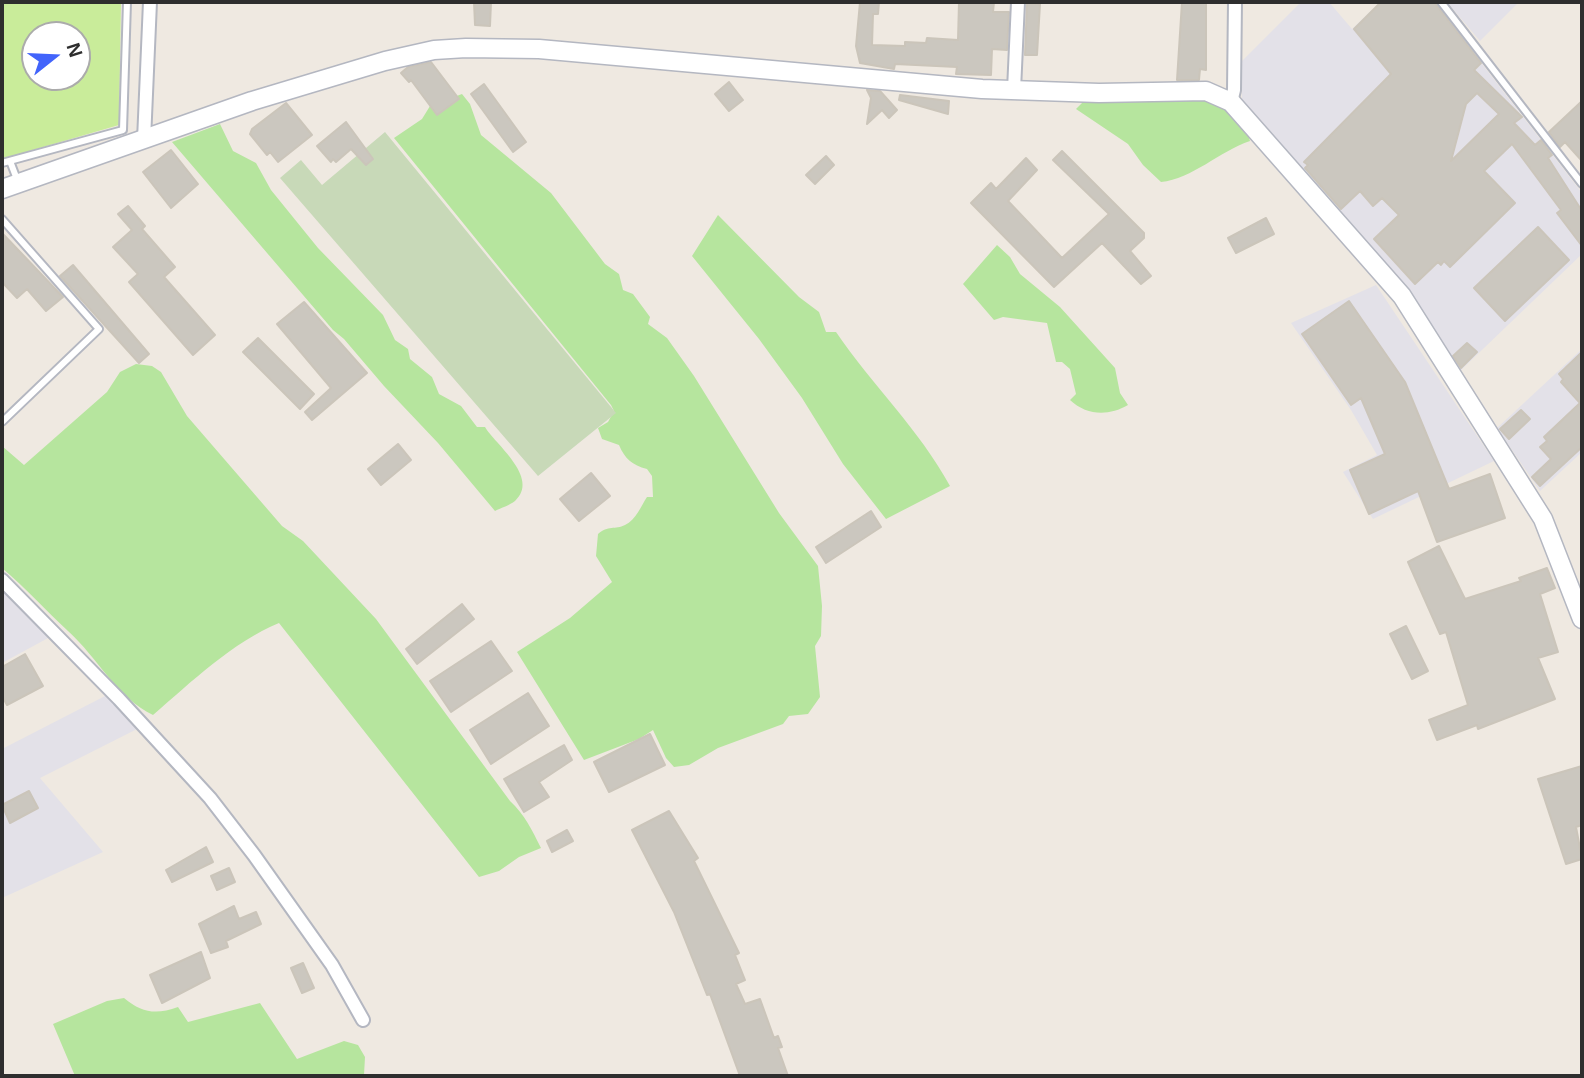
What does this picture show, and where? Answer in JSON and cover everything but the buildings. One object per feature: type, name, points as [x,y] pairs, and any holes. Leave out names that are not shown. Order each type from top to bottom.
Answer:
[{"type":"street","points":[[144,139],[150,2]]},
{"type":"street","points":[[1014,90],[1018,2]]},
{"type":"street","points":[[1231,102],[1234,90],[1234,2]]},
{"type":"street","points":[[10,187],[252,102],[385,61],[434,50],[539,49],[920,85],[1014,90],[1206,92],[1231,102],[1402,296],[1543,519],[1582,619]]},
{"type":"street","points":[[2,580],[119,699],[210,799],[254,855],[332,965],[363,1020]]},
{"type":"lane","points":[[2,163],[123,130],[127,2]]},
{"type":"lane","points":[[1441,2],[1582,184]]},
{"type":"lane","points":[[10,161],[10,187]]},
{"type":"lane","points":[[2,219],[99,328],[2,422]]},
{"type":"shaded area","points":[[1301,2],[1329,2],[1352,29],[1380,2],[1434,2],[1582,193],[1582,254],[1459,372],[1373,248],[1294,165],[1242,100],[1240,63]]},
{"type":"shaded area","points":[[1447,2],[1519,2],[1480,41]]},
{"type":"shaded area","points":[[1376,285],[1494,461],[1373,519],[1343,472],[1377,455],[1351,410],[1291,323]]},
{"type":"shaded area","points":[[1582,349],[1582,452],[1540,491],[1497,428]]},
{"type":"shaded area","points":[[2,589],[50,637],[2,663]]},
{"type":"shaded area","points":[[107,695],[141,727],[40,778],[103,852],[2,898],[2,749]]},
{"type":"green space","points":[[2,2],[121,2],[119,125],[2,159]]},
{"type":"green space","points":[[462,94],[470,104],[481,135],[551,193],[605,264],[619,274],[623,290],[633,294],[650,317],[648,324],[667,338],[694,376],[779,513],[818,566],[822,606],[821,636],[815,646],[820,697],[808,714],[789,716],[783,724],[718,748],[689,765],[674,767],[666,758],[653,730],[639,739],[584,760],[517,652],[570,618],[612,582],[596,556],[598,534],[632,520],[647,497],[653,497],[652,476],[647,469],[630,461],[619,445],[602,439],[598,428],[608,422],[614,411],[611,405],[394,138],[422,119],[430,106]]},
{"type":"green space","points":[[1209,97],[1234,115],[1244,127],[1250,141],[1184,176],[1161,182],[1143,165],[1128,144],[1076,109],[1084,101]]},
{"type":"green space","points":[[220,124],[233,151],[256,163],[271,190],[318,248],[383,315],[395,340],[408,349],[410,359],[432,377],[439,394],[461,406],[477,427],[485,427],[513,461],[523,482],[522,492],[515,501],[495,511],[438,443],[333,330],[172,142]]},
{"type":"green space","points":[[385,132],[616,413],[538,476],[280,178],[301,160],[322,185]]},
{"type":"green space","points":[[718,215],[799,297],[819,312],[826,332],[836,332],[910,426],[950,486],[886,519],[843,464],[802,398],[759,339],[692,256]]},
{"type":"green space","points":[[997,245],[1010,257],[1020,274],[1060,307],[1115,368],[1120,393],[1128,405],[1098,413],[1084,409],[1070,400],[1076,394],[1070,369],[1062,362],[1056,362],[1047,323],[1003,317],[994,320],[963,284]]},
{"type":"green space","points":[[136,364],[152,366],[161,372],[187,416],[282,526],[303,541],[376,619],[524,817],[541,848],[519,857],[499,871],[479,877],[279,623],[229,652],[153,715],[140,708],[118,688],[79,642],[2,568],[2,446],[24,465],[107,392],[120,372]]},
{"type":"green space","points":[[124,998],[143,1010],[163,1011],[178,1007],[188,1022],[260,1003],[297,1059],[344,1041],[358,1045],[365,1057],[364,1075],[75,1076],[53,1024],[107,1001]]}]
